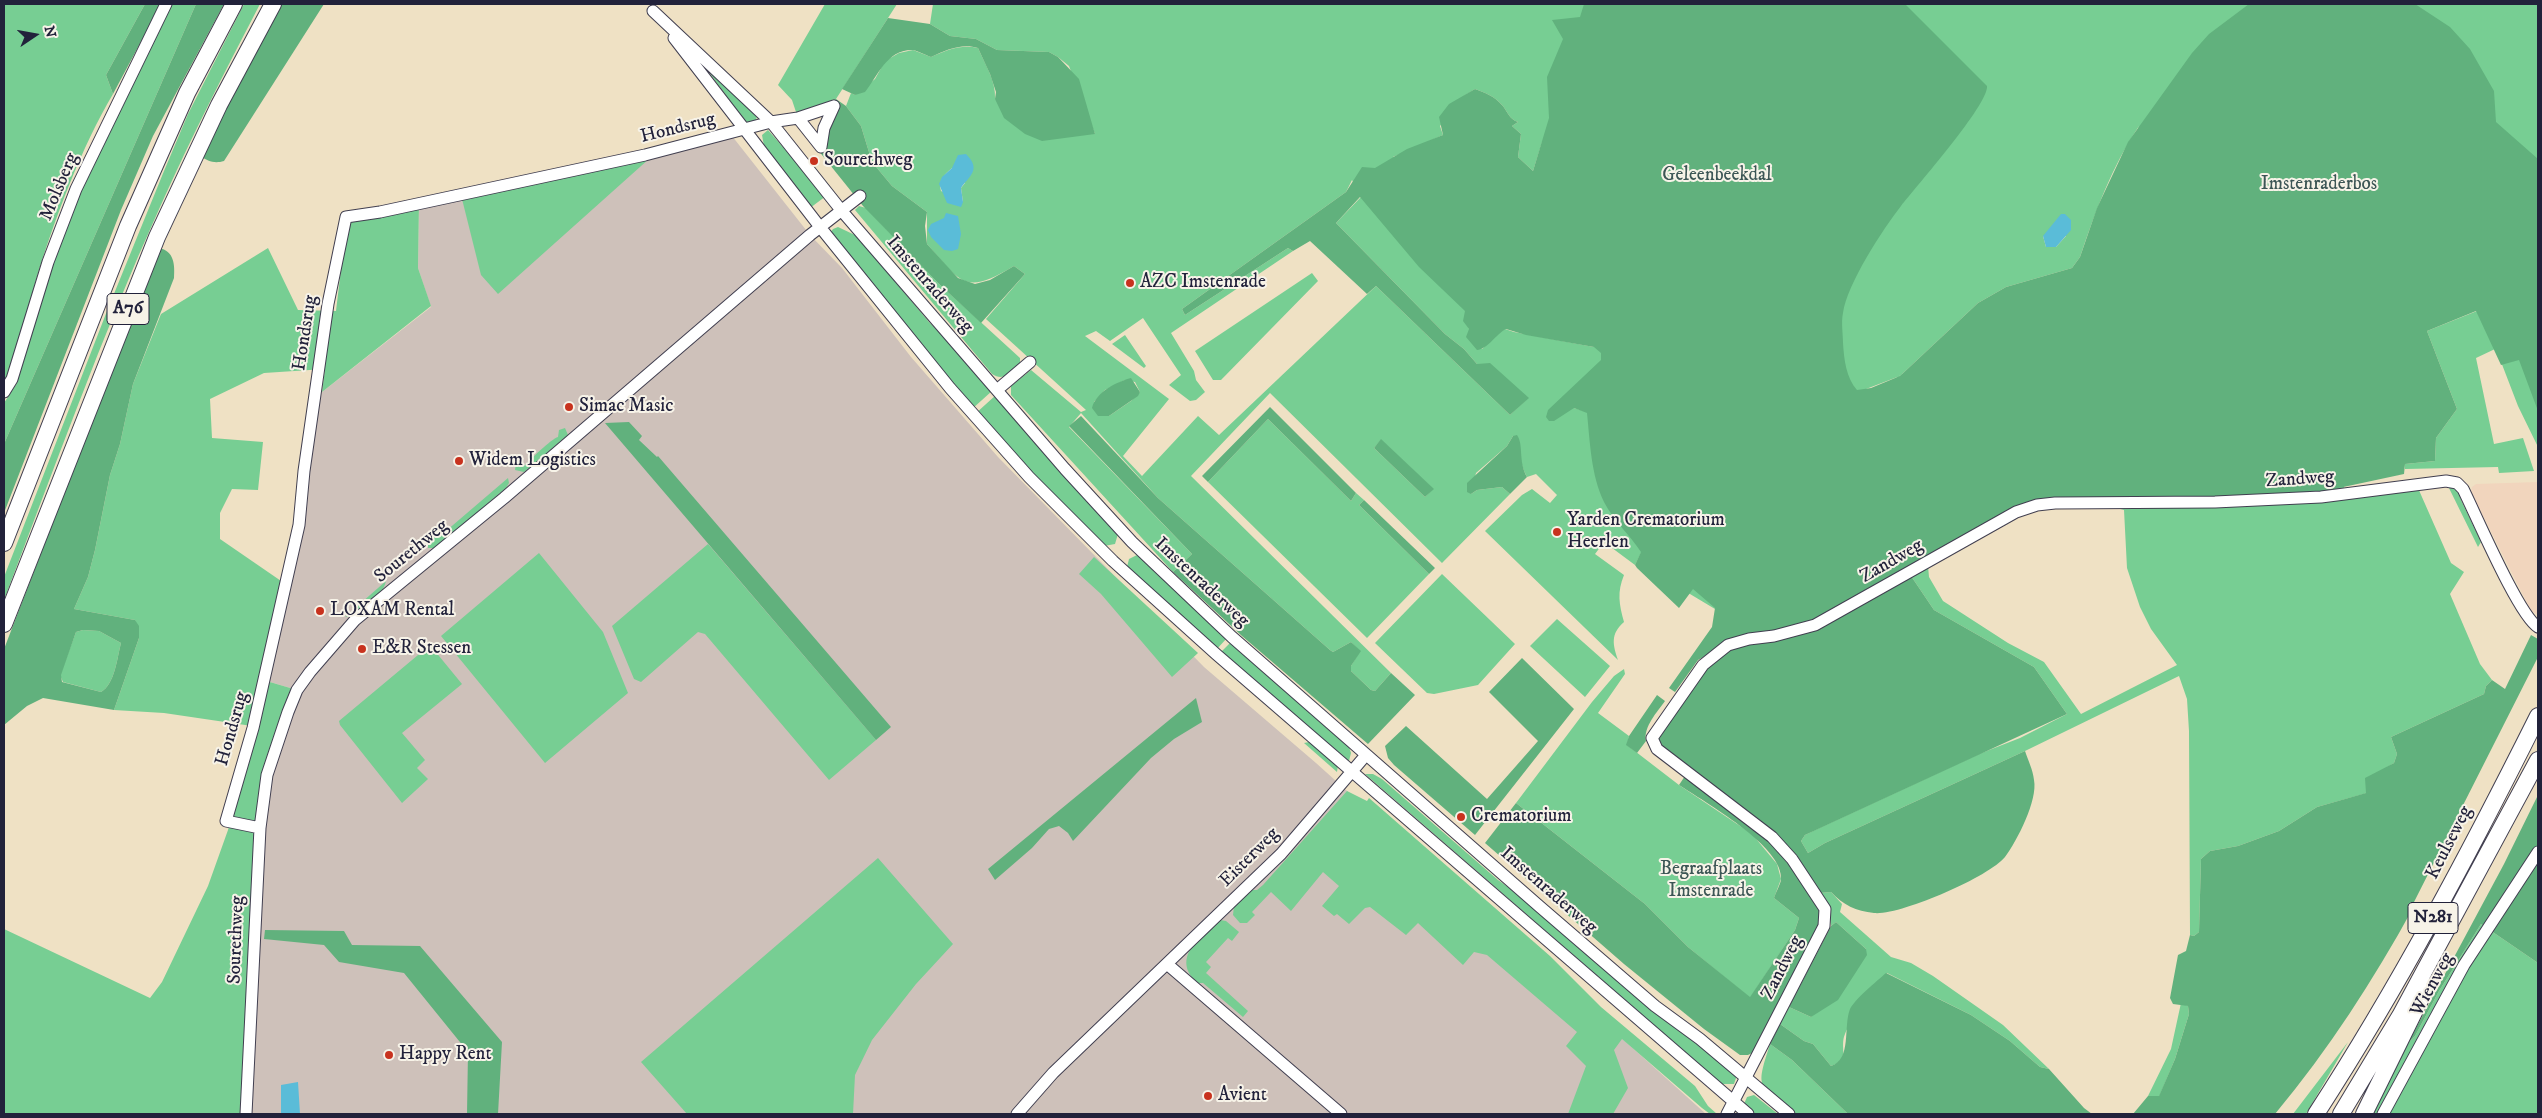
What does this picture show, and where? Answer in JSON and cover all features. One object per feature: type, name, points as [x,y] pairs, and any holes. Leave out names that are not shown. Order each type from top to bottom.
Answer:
[{"type":"highway","name":"A76","points":[[4,543],[128,226],[187,93],[234,4]]},
{"type":"highway","name":"A76","points":[[4,624],[157,237],[219,104],[273,4]]},
{"type":"highway","name":"Keulseweg","points":[[2316,1114],[2402,974],[2448,892],[2538,716]]},
{"type":"highway","name":"Keulseweg","points":[[2341,1114],[2400,1016],[2538,760]]},
{"type":"highway","name":"N281","points":[[2364,1114],[2414,1015],[2467,894]]},
{"type":"street","name":"Molsberg","points":[[4,392],[12,379],[48,262],[76,189],[166,4]]},
{"type":"street","name":"Imstenraderweg","points":[[650,8],[771,122],[841,210],[1132,542],[1232,637],[1366,755],[1655,1006],[1700,1039],[1789,1114]]},
{"type":"street","name":"Imstenraderweg","points":[[650,8],[820,227],[950,388],[1029,477],[1121,568],[1351,771],[1748,1114]]},
{"type":"street","points":[[746,130],[771,122],[798,118]]},
{"type":"street","name":"Hondsrug","points":[[260,828],[226,822],[253,728],[299,525],[304,470],[328,304],[346,217],[380,212],[636,158],[746,130]]},
{"type":"street","name":"Sourethweg","points":[[246,1114],[260,828],[266,775],[297,690],[355,620],[504,498],[820,227],[860,196]]},
{"type":"street","points":[[997,390],[1030,362]]},
{"type":"street","name":"Zandweg","points":[[1746,1077],[1806,964],[1824,926],[1826,917],[1822,901],[1792,859],[1772,837],[1658,748],[1652,738],[1703,665],[1728,645],[1749,639],[1774,636],[1815,625],[2016,512],[2037,505],[2055,502],[2215,502],[2321,497],[2446,481],[2457,483],[2463,489],[2530,622],[2538,627]]},
{"type":"street","name":"Eisterweg","points":[[1017,1114],[1052,1074],[1281,854],[1366,755]]},
{"type":"street","name":"Wienweg","points":[[2383,1114],[2464,965],[2538,852]]},
{"type":"street","points":[[1167,964],[1341,1114]]},
{"type":"street","points":[[1727,1114],[1746,1077]]},
{"type":"shaded area","points":[[732,136],[810,235],[842,268],[911,357],[998,457],[1204,667],[1316,763],[1706,1114],[246,1114],[267,775],[297,690],[263,680],[322,392],[431,307],[418,268],[419,203]]},
{"type":"shaded area","points":[[2538,482],[2538,615],[2531,611],[2471,492],[2472,487],[2476,484]]},
{"type":"green space","points":[[4,4],[145,4],[106,75],[113,94],[90,137],[60,208],[36,280],[15,361],[4,381]]},
{"type":"green space","points":[[145,4],[161,4],[113,94],[106,75]]},
{"type":"green space","points":[[172,4],[196,4],[4,444],[4,403],[17,383],[27,338],[75,199]]},
{"type":"green space","points":[[196,4],[224,4],[153,136],[121,210],[4,513],[4,444]]},
{"type":"green space","points":[[244,4],[260,4],[196,130],[139,255],[79,402],[4,600],[4,577],[107,311],[188,114]]},
{"type":"green space","points":[[276,4],[324,4],[224,161],[208,161],[200,156]]},
{"type":"green space","points":[[825,4],[897,4],[836,99],[806,113],[796,112],[792,100],[778,85]]},
{"type":"green space","name":"Geleenbeekdal","points":[[933,4],[2538,4],[2538,447],[2518,406],[2458,250],[2269,311],[2345,490],[2418,488],[2451,563],[2464,572],[2450,594],[2480,664],[2492,680],[2486,686],[2484,694],[2391,737],[2397,754],[2394,763],[2381,771],[2367,793],[2317,807],[2279,831],[2238,846],[2210,851],[2201,859],[2199,932],[2194,936],[2190,935],[2189,731],[2187,699],[2179,676],[2025,751],[1825,843],[1808,853],[1801,841],[1805,835],[1979,754],[2020,738],[2067,714],[2034,667],[1934,610],[1911,576],[1730,643],[1716,615],[1715,609],[1665,579],[1641,553],[1635,565],[1604,542],[1595,554],[1624,575],[1620,587],[1620,598],[1624,622],[1616,631],[1614,640],[1618,660],[1485,531],[1522,495],[1532,489],[1550,503],[1557,495],[1536,474],[1527,477],[1513,436],[1507,446],[1476,473],[1471,494],[1477,490],[1502,487],[1510,494],[1442,563],[1270,393],[1191,476],[1391,673],[1375,691],[1371,690],[1351,671],[1351,666],[1360,651],[1351,642],[1333,652],[1330,650],[1158,498],[1081,413],[1069,427],[1192,554],[1173,572],[1011,395],[1011,386],[1031,370],[1081,412],[1086,410],[986,319],[1025,274],[1014,266],[984,281],[974,283],[965,281],[948,268],[927,244],[927,212],[892,186],[872,162],[861,126],[846,106],[851,93],[855,95],[875,79],[885,61],[899,53],[913,50],[931,57],[954,48],[972,47],[978,48],[987,66],[994,86],[995,99],[1095,134],[1069,66],[1058,57],[1049,52],[997,50],[976,39],[950,36],[930,24]],"holes":[[[1475,89],[1496,99],[1511,117],[1518,122],[1512,126],[1521,134],[1518,157],[1533,171],[1543,139],[1527,201],[1393,157],[1443,135],[1440,126],[1464,96]],[[2139,126],[2083,267],[1901,375],[1978,303],[2006,287],[2072,268],[2080,257],[2112,173]],[[952,168],[965,183],[961,188],[963,202],[941,191],[940,184],[944,175]],[[1352,180],[1361,197],[1336,223],[1477,364],[1528,398],[1510,415],[1376,286],[1219,435],[1198,416],[1142,476],[1123,456],[1169,399],[1085,336],[1096,331],[1110,341],[1143,318],[1181,375],[1169,385],[1190,401],[1196,400],[1205,392],[1196,380],[1194,371],[1171,333],[1293,251],[1288,248],[1185,315],[1182,309],[1346,192]],[[2043,236],[2066,236],[2056,247],[2046,247]],[[1465,313],[1599,341],[1594,347],[1505,329],[1498,333],[1482,349],[1469,329]],[[1592,370],[1584,411],[1574,408],[1584,378]],[[1898,377],[1873,391],[1866,389]],[[1125,380],[1135,382],[1140,392],[1131,401],[1109,416],[1094,402],[1105,390]],[[1381,440],[1433,489],[1425,497],[1374,448]],[[2106,505],[2124,510],[2127,568],[2140,607],[2151,629],[2177,665],[2081,714],[2044,662],[2008,643],[1943,601],[1929,577],[1928,566],[2030,510]]]},
{"type":"green space","name":"Imstenraderbos","points":[[1584,4],[1905,4],[1987,86],[1984,96],[1964,127],[1885,228],[1851,287],[1842,317],[1843,343],[1848,374],[1857,390],[1871,388],[1900,376],[1978,303],[2006,287],[2072,268],[2080,257],[2097,208],[2128,142],[2192,53],[2209,34],[2249,4],[2415,4],[2450,27],[2470,49],[2494,91],[2496,122],[2538,159],[2538,411],[2519,360],[2501,365],[2476,311],[2427,331],[2457,409],[2436,438],[2435,461],[2405,464],[2404,474],[2320,492],[2179,498],[2044,500],[1814,622],[1733,640],[1698,660],[1675,692],[1669,688],[1712,627],[1715,608],[1693,589],[1679,608],[1635,565],[1641,552],[1612,515],[1604,502],[1596,481],[1587,413],[1574,408],[1554,421],[1549,421],[1546,417],[1548,410],[1601,360],[1601,353],[1594,347],[1526,335],[1506,329],[1485,347],[1477,350],[1466,337],[1469,329],[1463,321],[1465,311],[1419,267],[1360,197],[1336,223],[1477,364],[1490,363],[1529,398],[1510,415],[1376,286],[1367,294],[1310,241],[1293,251],[1288,248],[1185,315],[1182,309],[1346,192],[1362,167],[1375,168],[1407,149],[1443,135],[1439,117],[1449,104],[1475,89],[1496,99],[1511,117],[1518,122],[1512,126],[1521,134],[1518,157],[1533,171],[1549,118],[1547,77],[1563,39],[1552,20],[1580,17]]},
{"type":"green space","points":[[888,18],[930,24],[950,36],[976,39],[997,50],[1049,52],[1058,57],[1079,79],[1095,134],[1042,141],[1025,134],[1004,118],[995,99],[996,92],[990,74],[978,48],[966,46],[954,48],[931,57],[913,50],[904,51],[896,54],[884,65],[865,92],[855,95],[842,89]]},
{"type":"green space","points":[[702,63],[757,116],[756,120],[749,123],[745,121]]},
{"type":"green space","points":[[836,99],[846,106],[861,126],[872,162],[892,186],[927,212],[925,226],[927,244],[958,278],[975,284],[990,280],[1014,266],[1025,274],[981,323],[938,283],[863,206],[818,150],[826,138],[820,106]]},
{"type":"green space","points":[[768,130],[826,196],[810,208],[764,146],[762,135]]},
{"type":"green space","points":[[650,158],[498,294],[481,275],[462,199]]},
{"type":"green space","points":[[419,203],[418,268],[431,306],[322,392],[325,369],[264,373],[210,399],[212,438],[263,442],[258,490],[232,489],[220,513],[220,539],[284,583],[263,680],[297,690],[267,775],[241,1114],[4,1114],[4,929],[150,998],[162,982],[208,886],[228,830],[252,726],[164,713],[114,710],[139,638],[135,620],[74,609],[88,577],[110,475],[120,444],[133,384],[161,314],[268,248],[298,310],[336,311],[347,219]]},
{"type":"green space","points":[[859,206],[866,208],[938,283],[1020,358],[1020,364],[1004,376],[1000,377],[992,374],[855,210]]},
{"type":"green space","points":[[838,227],[857,236],[929,322],[959,352],[992,391],[972,409],[830,233]]},
{"type":"green space","points":[[159,248],[171,255],[174,278],[133,384],[120,444],[110,475],[88,577],[74,609],[135,620],[139,626],[139,638],[114,710],[43,698],[27,706],[4,725],[4,649]],"holes":[[[83,630],[99,631],[121,643],[115,670],[106,688],[101,692],[62,682],[61,675],[76,632]]]},
{"type":"green space","points":[[1312,273],[1318,281],[1221,380],[1213,380],[1195,351]]},
{"type":"green space","points":[[2477,311],[2495,349],[2476,358],[2494,444],[2523,438],[2534,471],[2499,473],[2498,467],[2405,469],[2405,464],[2435,461],[2436,438],[2457,409],[2427,331]]},
{"type":"green space","points":[[1125,335],[1146,366],[1144,368],[1112,344]]},
{"type":"green space","points":[[1131,378],[1140,392],[1138,396],[1109,416],[1098,416],[1092,408],[1098,397],[1107,388]]},
{"type":"green space","points":[[996,395],[1118,534],[1115,544],[1104,546],[975,414]]},
{"type":"green space","points":[[1270,407],[1356,493],[1351,501],[1268,419],[1208,482],[1202,476]]},
{"type":"green space","points":[[1081,416],[1158,498],[1330,650],[1333,652],[1351,642],[1361,651],[1351,666],[1351,671],[1371,690],[1375,691],[1391,673],[1415,695],[1368,744],[1242,636],[1173,572],[1192,554],[1069,426]]},
{"type":"green space","points":[[1268,419],[1351,501],[1356,493],[1364,500],[1359,505],[1429,574],[1367,638],[1208,482]]},
{"type":"green space","points":[[629,422],[642,436],[639,440],[658,456],[891,727],[876,740],[605,423]]},
{"type":"green space","points":[[565,428],[568,435],[524,472],[515,470],[516,463],[524,466],[546,445],[558,437],[559,430]]},
{"type":"green space","points":[[1517,435],[1524,471],[1527,477],[1510,494],[1502,487],[1477,490],[1471,494],[1467,492],[1467,483],[1507,446],[1513,436]]},
{"type":"green space","points":[[1381,439],[1434,489],[1425,497],[1374,448]]},
{"type":"green space","points":[[508,478],[509,483],[506,488],[435,548],[428,548],[428,535],[433,531],[439,537]]},
{"type":"green space","points":[[2448,486],[2460,492],[2461,500],[2481,542],[2478,547]]},
{"type":"green space","points":[[1364,500],[1435,568],[1429,574],[1359,505]]},
{"type":"green space","points":[[708,544],[876,740],[829,780],[705,634],[698,632],[641,682],[634,679],[612,626]]},
{"type":"green space","points":[[539,553],[603,632],[628,693],[545,763],[441,636]]},
{"type":"green space","points":[[1137,555],[1227,638],[1216,650],[1127,567],[1129,559]]},
{"type":"green space","points":[[1094,557],[1198,653],[1172,677],[1101,594],[1079,574]]},
{"type":"green space","points":[[1442,574],[1515,644],[1478,685],[1434,694],[1427,693],[1375,643]]},
{"type":"green space","points":[[1911,576],[1934,610],[2034,667],[2067,714],[1805,835],[1801,841],[1808,853],[1825,843],[2025,751],[2032,769],[2033,798],[2021,831],[2005,857],[1981,875],[1943,894],[1903,908],[1874,913],[1850,907],[1831,892],[1820,893],[1794,859],[1657,742],[1660,721],[1682,689],[1726,650],[1772,640]]},
{"type":"green space","points":[[386,581],[384,587],[371,604],[365,609],[345,617]]},
{"type":"green space","points":[[1557,619],[1610,666],[1585,697],[1530,646]]},
{"type":"green space","points":[[83,630],[99,631],[121,643],[112,677],[106,688],[101,692],[63,682],[60,675],[76,632]]},
{"type":"green space","points":[[2531,635],[2538,639],[2538,657],[2413,904],[2413,908],[2382,962],[2332,1040],[2275,1114],[2133,1114],[2148,1096],[2159,1096],[2175,1059],[2189,1014],[2188,1006],[2173,1004],[2170,998],[2178,955],[2186,951],[2190,935],[2194,936],[2199,932],[2201,859],[2210,851],[2238,846],[2279,831],[2317,807],[2366,793],[2365,778],[2394,763],[2397,754],[2391,737],[2484,694],[2486,686],[2492,680],[2505,689]]},
{"type":"green space","points":[[1231,642],[1349,747],[1351,753],[1349,761],[1347,762],[1220,653]]},
{"type":"green space","points":[[430,645],[462,684],[402,733],[425,760],[417,768],[428,779],[402,803],[340,725],[339,721]]},
{"type":"green space","points":[[1522,658],[1574,709],[1475,835],[1394,765],[1388,758],[1385,746],[1406,726],[1487,799],[1538,741],[1489,692]]},
{"type":"green space","name":"Begraafplaats Imstenrade","points":[[1624,669],[1625,674],[1598,713],[1629,736],[1627,745],[1679,785],[1752,834],[1777,864],[1781,879],[1774,898],[1799,918],[1795,930],[1750,998],[1688,947],[1645,904],[1516,803],[1592,702],[1614,676]]},
{"type":"green space","points":[[1657,695],[1665,701],[1649,725],[1646,741],[1637,753],[1626,745],[1629,736]]},
{"type":"green space","points":[[1196,698],[1202,722],[1174,739],[1151,758],[1073,841],[1068,833],[1059,826],[1049,829],[1032,848],[995,880],[988,869]]},
{"type":"green space","points":[[1309,742],[1338,765],[1337,772],[1304,743]]},
{"type":"green space","points":[[1687,773],[1765,834],[1818,894],[1822,917],[1758,1050],[1748,1055],[1740,1055],[1704,1029],[1624,964],[1485,843],[1516,803],[1645,904],[1688,947],[1750,997],[1795,930],[1799,918],[1774,898],[1781,880],[1779,867],[1770,853],[1723,813],[1679,785]]},
{"type":"green space","points":[[1365,774],[1373,774],[1382,779],[1498,880],[1536,907],[1737,1075],[1734,1084],[1722,1084]]},
{"type":"green space","points":[[1347,791],[1367,801],[1369,798],[1550,956],[1601,1007],[1695,1086],[1708,1106],[1717,1114],[1710,1114],[1702,1108],[1622,1039],[1614,1050],[1628,1088],[1613,1114],[1568,1114],[1586,1066],[1566,1046],[1577,1032],[1487,955],[1474,952],[1463,965],[1418,923],[1406,935],[1370,907],[1365,908],[1349,924],[1337,914],[1334,916],[1322,906],[1339,886],[1323,872],[1291,911],[1271,892],[1252,912],[1255,915],[1247,923],[1240,923],[1233,915],[1234,906],[1251,890],[1257,890],[1263,885]]},
{"type":"green space","points":[[2538,795],[2538,963],[2481,924],[2439,991],[2415,1036],[2408,1043],[2504,864]]},
{"type":"green space","points":[[878,858],[953,944],[916,984],[872,1040],[855,1075],[853,1114],[687,1114],[641,1062]]},
{"type":"green space","points":[[1831,892],[1842,904],[1840,912],[1891,957],[1911,963],[1933,976],[2003,1025],[2049,1069],[2040,1067],[2010,1041],[1971,1015],[1887,973],[1848,1027],[1843,1039],[1843,1056],[1841,1060],[1831,1066],[1813,1044],[1804,1041],[1780,1024],[1789,1007],[1811,1017],[1866,949],[1836,922],[1831,926],[1829,905],[1820,893]]},
{"type":"green space","points":[[1220,920],[1226,921],[1239,932],[1232,941],[1228,938],[1206,962],[1211,967],[1206,973],[1248,1011],[1243,1017],[1203,983],[1197,983],[1189,974],[1187,956],[1191,948]]},
{"type":"green space","points":[[1836,922],[1866,949],[1867,955],[1838,1000],[1811,1017],[1789,1007],[1831,926]]},
{"type":"green space","points":[[2481,924],[2538,963],[2538,1114],[2369,1114],[2408,1043],[2415,1036],[2439,991]]},
{"type":"green space","points":[[265,930],[344,931],[352,945],[420,946],[502,1042],[498,1114],[467,1114],[468,1052],[404,973],[339,962],[324,945],[264,939]]},
{"type":"green space","points":[[1886,973],[1971,1015],[2010,1041],[2040,1067],[2049,1069],[2084,1108],[2092,1114],[1848,1114],[1792,1060],[1770,1044],[1780,1024],[1804,1041],[1813,1044],[1831,1066],[1838,1062],[1842,1057],[1846,1042],[1850,1009],[1861,995]]},
{"type":"green space","points":[[2181,1003],[2188,1006],[2189,1014],[2175,1059],[2159,1097],[2148,1096],[2171,1049]]},
{"type":"green space","points":[[2348,1042],[2306,1114],[2293,1114]]},
{"type":"green space","points":[[1770,1044],[1792,1060],[1848,1114],[1794,1114],[1773,1097],[1763,1085],[1762,1079],[1762,1070]]},
{"type":"green space","points":[[1754,1095],[1778,1114],[1752,1114],[1744,1104],[1747,1097]]},
{"type":"water","points":[[966,154],[971,160],[974,169],[961,188],[963,202],[961,207],[947,203],[939,184],[942,177],[952,168],[958,155]]},
{"type":"water","points":[[946,213],[958,216],[961,234],[958,249],[952,251],[944,250],[931,237],[928,230],[931,224],[944,218]]},
{"type":"water","points":[[2061,214],[2065,214],[2071,220],[2071,230],[2056,247],[2046,247],[2043,236]]},
{"type":"water","points":[[298,1082],[300,1114],[281,1114],[281,1085]]},
{"type":"place","name":"Sourethweg","points":[[814,161]]},
{"type":"place","name":"AZC Imstenrade","points":[[1130,283]]},
{"type":"place","name":"Simac Masic","points":[[569,407]]},
{"type":"place","name":"Widem Logistics","points":[[459,461]]},
{"type":"place","name":"Yarden Crematorium Heerlen","points":[[1557,532]]},
{"type":"place","name":"LOXAM Rental","points":[[320,611]]},
{"type":"place","name":"E&R Stessen","points":[[362,649]]},
{"type":"place","name":"Crematorium","points":[[1461,817]]},
{"type":"place","name":"Happy Rent","points":[[389,1055]]},
{"type":"place","name":"Avient","points":[[1208,1096]]}]
